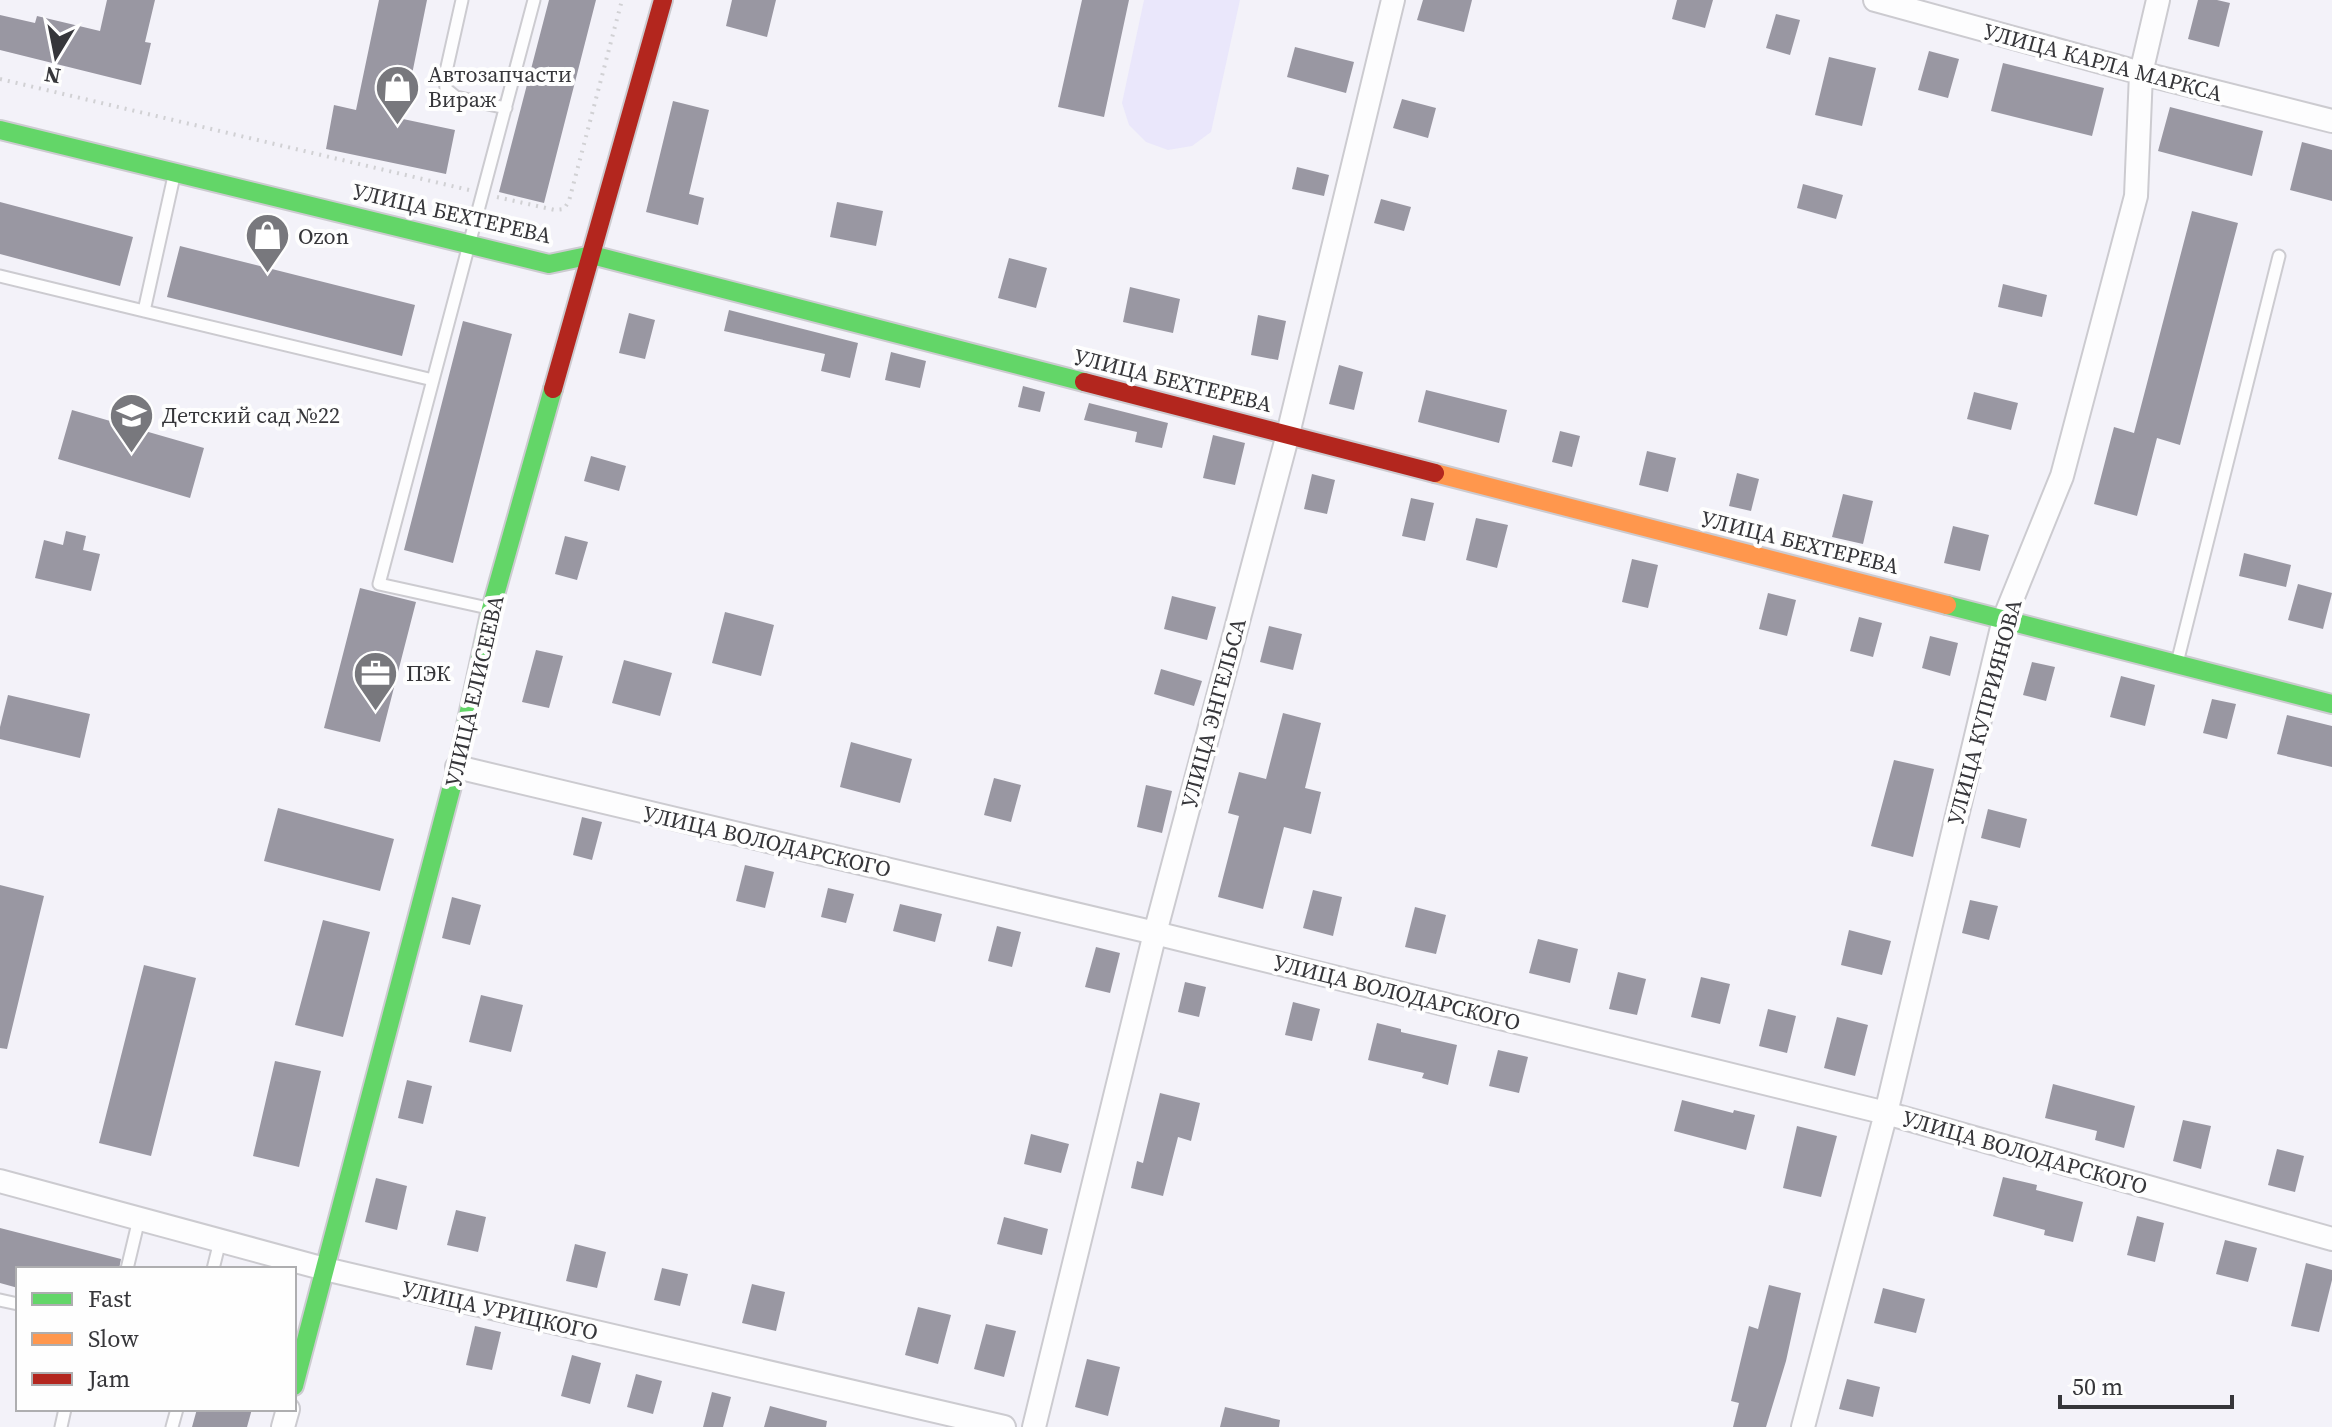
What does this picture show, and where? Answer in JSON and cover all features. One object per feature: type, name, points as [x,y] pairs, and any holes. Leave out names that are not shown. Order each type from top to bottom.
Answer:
[{"type":"street","name":"УЛИЦА ЕЛИСЕЕВА","points":[[296,1378],[457,767],[491,609],[663,0]]},
{"type":"street","name":"УЛИЦА ЭНГЕЛЬСА","points":[[1034,1427],[1155,933],[1288,434],[1393,0]]},
{"type":"street","name":"УЛИЦА КАРЛА МАРКСА","points":[[1875,0],[2141,73],[2332,121]]},
{"type":"street","name":"УЛИЦА КУПРИЯНОВА","points":[[1803,1427],[1886,1113],[2004,619],[2062,476],[2136,196],[2141,73],[2158,0]]},
{"type":"street","name":"УЛИЦА БЕХТЕРЕВА","points":[[0,130],[549,264],[592,255],[2332,704]]},
{"type":"street","name":"УЛИЦА ВОЛОДАРСКОГО","points":[[457,767],[1155,933],[1886,1113],[2332,1239]]},
{"type":"street","name":"УЛИЦА УРИЦКОГО","points":[[0,1181],[325,1269],[1004,1427]]},
{"type":"lane","points":[[462,0],[445,76],[446,89],[456,97],[506,108]]},
{"type":"lane","points":[[491,609],[379,584],[534,0]]},
{"type":"lane","points":[[144,311],[175,171]]},
{"type":"lane","points":[[2177,664],[2279,256]]},
{"type":"lane","points":[[0,276],[433,380]]},
{"type":"lane","points":[[127,1267],[139,1219]]},
{"type":"lane","points":[[214,1267],[220,1241]]},
{"type":"path","points":[[0,79],[483,194],[555,210],[564,209],[569,201],[622,0]]},
{"type":"shaded area","points":[[1144,0],[1240,0],[1211,132],[1192,146],[1168,150],[1146,142],[1129,125],[1122,103]]},
{"type":"building","points":[[107,0],[155,0],[145,42],[151,43],[141,85],[0,50],[0,15],[35,23],[37,16],[100,31]]},
{"type":"building","points":[[379,0],[427,0],[403,119],[455,130],[446,174],[326,149],[334,105],[356,110]]},
{"type":"building","points":[[549,0],[596,0],[544,203],[499,192]]},
{"type":"building","points":[[732,0],[776,0],[767,37],[726,26]]},
{"type":"building","points":[[1082,0],[1129,0],[1104,117],[1058,107]]},
{"type":"building","points":[[1423,0],[1472,0],[1464,32],[1417,20]]},
{"type":"building","points":[[1677,0],[1713,0],[1705,28],[1672,19]]},
{"type":"building","points":[[2198,0],[2230,3],[2219,47],[2188,39]]},
{"type":"building","points":[[1776,14],[1800,20],[1790,55],[1766,48]]},
{"type":"building","points":[[1295,47],[1354,62],[1346,93],[1287,77]]},
{"type":"building","points":[[1929,51],[1959,59],[1948,98],[1918,90]]},
{"type":"building","points":[[1829,57],[1876,68],[1862,126],[1815,115]]},
{"type":"building","points":[[2003,63],[2104,88],[2092,136],[1991,111]]},
{"type":"building","points":[[1402,99],[1436,108],[1428,138],[1393,128]]},
{"type":"building","points":[[673,101],[709,110],[689,194],[704,198],[698,225],[646,212]]},
{"type":"building","points":[[2170,107],[2263,131],[2252,176],[2158,151]]},
{"type":"building","points":[[2302,142],[2332,150],[2332,201],[2290,190]]},
{"type":"building","points":[[1297,167],[1329,175],[1324,196],[1292,189]]},
{"type":"building","points":[[1803,184],[1843,195],[1836,219],[1797,208]]},
{"type":"building","points":[[1381,199],[1411,207],[1404,231],[1374,223]]},
{"type":"building","points":[[0,202],[133,237],[120,286],[0,254]]},
{"type":"building","points":[[837,202],[883,211],[876,246],[830,237]]},
{"type":"building","points":[[2192,211],[2238,223],[2180,445],[2157,438],[2137,516],[2094,504],[2114,427],[2134,433]]},
{"type":"building","points":[[180,246],[415,305],[402,356],[167,297]]},
{"type":"building","points":[[1009,258],[1047,268],[1036,308],[998,298]]},
{"type":"building","points":[[2003,284],[2047,295],[2042,317],[1998,307]]},
{"type":"building","points":[[1130,287],[1180,299],[1173,333],[1123,322]]},
{"type":"building","points":[[729,310],[858,343],[850,378],[821,371],[825,354],[724,331]]},
{"type":"building","points":[[629,313],[655,320],[645,359],[619,353]]},
{"type":"building","points":[[1258,315],[1286,321],[1278,360],[1251,355]]},
{"type":"building","points":[[463,321],[512,334],[453,563],[404,550]]},
{"type":"building","points":[[891,352],[926,361],[920,388],[885,380]]},
{"type":"building","points":[[1339,365],[1363,372],[1354,410],[1329,404]]},
{"type":"building","points":[[1023,386],[1045,392],[1040,412],[1018,407]]},
{"type":"building","points":[[1426,390],[1507,410],[1499,443],[1418,422]]},
{"type":"building","points":[[1974,392],[2018,403],[2011,430],[1967,419]]},
{"type":"building","points":[[1089,403],[1168,423],[1162,448],[1135,442],[1137,432],[1084,420]]},
{"type":"building","name":"Детский сад №22","points":[[72,410],[204,448],[190,498],[58,459]]},
{"type":"building","points":[[1560,431],[1580,436],[1572,467],[1552,462]]},
{"type":"building","points":[[1213,435],[1245,443],[1235,485],[1203,478]]},
{"type":"building","points":[[1647,451],[1676,458],[1668,492],[1639,485]]},
{"type":"building","points":[[591,456],[626,466],[619,491],[584,481]]},
{"type":"building","points":[[1737,473],[1759,479],[1751,511],[1729,506]]},
{"type":"building","points":[[1312,474],[1335,480],[1327,514],[1304,509]]},
{"type":"building","points":[[1843,494],[1873,501],[1863,544],[1832,537]]},
{"type":"building","points":[[1411,498],[1434,503],[1425,541],[1402,536]]},
{"type":"building","points":[[1476,518],[1508,525],[1497,568],[1466,560]]},
{"type":"building","points":[[1953,526],[1989,535],[1980,571],[1944,563]]},
{"type":"building","points":[[66,531],[86,536],[83,550],[100,554],[91,591],[35,578],[44,540],[63,545]]},
{"type":"building","points":[[565,536],[588,542],[577,580],[555,574]]},
{"type":"building","points":[[2244,553],[2291,565],[2286,587],[2239,576]]},
{"type":"building","points":[[1632,559],[1658,565],[1648,608],[1622,602]]},
{"type":"building","points":[[2298,584],[2332,593],[2323,629],[2288,620]]},
{"type":"building","points":[[360,588],[416,602],[380,742],[324,728]]},
{"type":"building","points":[[1768,593],[1796,600],[1787,636],[1759,629]]},
{"type":"building","points":[[1172,596],[1216,607],[1207,640],[1164,629]]},
{"type":"building","points":[[725,612],[774,625],[761,676],[712,663]]},
{"type":"building","points":[[1859,617],[1882,623],[1873,657],[1850,651]]},
{"type":"building","points":[[1269,626],[1302,634],[1293,670],[1260,662]]},
{"type":"building","points":[[1930,636],[1958,643],[1950,676],[1922,668]]},
{"type":"building","points":[[536,650],[563,656],[549,708],[522,702]]},
{"type":"building","points":[[624,660],[672,673],[660,716],[612,703]]},
{"type":"building","points":[[2032,662],[2055,667],[2046,701],[2023,695]]},
{"type":"building","points":[[1161,669],[1202,681],[1194,706],[1154,694]]},
{"type":"building","points":[[2121,676],[2155,685],[2145,726],[2110,717]]},
{"type":"building","points":[[8,695],[90,714],[80,758],[0,739]]},
{"type":"building","points":[[2212,699],[2236,704],[2227,739],[2203,733]]},
{"type":"building","points":[[1283,713],[1321,723],[1305,788],[1321,792],[1311,834],[1284,827],[1263,909],[1218,897],[1239,816],[1228,813],[1239,772],[1266,779]]},
{"type":"building","points":[[2287,715],[2332,726],[2332,767],[2277,754]]},
{"type":"building","points":[[851,742],[912,759],[900,803],[840,787]]},
{"type":"building","points":[[1894,760],[1934,769],[1913,857],[1871,846]]},
{"type":"building","points":[[994,778],[1021,785],[1011,822],[984,815]]},
{"type":"building","points":[[1146,785],[1172,791],[1162,833],[1137,827]]},
{"type":"building","points":[[278,808],[394,839],[380,891],[264,861]]},
{"type":"building","points":[[1988,809],[2027,819],[2020,848],[1981,838]]},
{"type":"building","points":[[582,817],[602,822],[592,860],[573,855]]},
{"type":"building","points":[[745,865],[774,872],[765,908],[736,901]]},
{"type":"building","points":[[0,885],[44,896],[7,1049],[0,1048]]},
{"type":"building","points":[[828,888],[854,894],[846,923],[821,917]]},
{"type":"building","points":[[1313,890],[1342,897],[1333,936],[1303,928]]},
{"type":"building","points":[[452,897],[481,905],[470,945],[442,938]]},
{"type":"building","points":[[1970,900],[1998,906],[1989,940],[1962,933]]},
{"type":"building","points":[[900,904],[942,914],[935,942],[893,931]]},
{"type":"building","points":[[1415,907],[1446,915],[1436,954],[1405,947]]},
{"type":"building","points":[[323,920],[370,932],[343,1037],[295,1025]]},
{"type":"building","points":[[997,926],[1021,932],[1012,967],[988,961]]},
{"type":"building","points":[[1849,930],[1891,941],[1882,975],[1841,965]]},
{"type":"building","points":[[1538,939],[1578,949],[1570,983],[1529,973]]},
{"type":"building","points":[[1096,947],[1120,953],[1110,993],[1085,987]]},
{"type":"building","points":[[144,965],[196,978],[151,1156],[99,1143]]},
{"type":"building","points":[[1618,972],[1646,979],[1637,1015],[1609,1009]]},
{"type":"building","points":[[1701,977],[1730,984],[1720,1024],[1691,1017]]},
{"type":"building","points":[[1185,982],[1206,987],[1199,1017],[1178,1012]]},
{"type":"building","points":[[481,995],[523,1005],[511,1052],[469,1042]]},
{"type":"building","points":[[1293,1002],[1320,1009],[1312,1041],[1285,1035]]},
{"type":"building","points":[[1768,1009],[1796,1016],[1787,1053],[1759,1046]]},
{"type":"building","points":[[1837,1017],[1868,1025],[1855,1076],[1824,1068]]},
{"type":"building","points":[[1377,1023],[1457,1045],[1448,1085],[1422,1078],[1424,1073],[1368,1060]]},
{"type":"building","points":[[1498,1050],[1528,1057],[1519,1093],[1489,1086]]},
{"type":"building","points":[[275,1061],[321,1071],[299,1167],[253,1156]]},
{"type":"building","points":[[407,1080],[432,1086],[423,1124],[398,1118]]},
{"type":"building","points":[[2053,1084],[2135,1106],[2124,1148],[2095,1140],[2097,1131],[2045,1118]]},
{"type":"building","points":[[1160,1093],[1200,1103],[1191,1141],[1178,1137],[1163,1196],[1131,1188],[1137,1161],[1143,1163]]},
{"type":"building","points":[[1682,1100],[1733,1113],[1734,1110],[1755,1115],[1746,1150],[1674,1131]]},
{"type":"building","points":[[2183,1120],[2211,1126],[2201,1169],[2173,1161]]},
{"type":"building","points":[[1797,1126],[1837,1136],[1821,1197],[1783,1188]]},
{"type":"building","points":[[1031,1134],[1069,1144],[1061,1173],[1024,1164]]},
{"type":"building","points":[[2277,1149],[2304,1156],[2295,1192],[2268,1185]]},
{"type":"building","points":[[2003,1177],[2037,1185],[2036,1190],[2083,1202],[2073,1242],[2044,1235],[2045,1230],[1993,1216]]},
{"type":"building","points":[[376,1178],[407,1186],[397,1230],[365,1222]]},
{"type":"building","points":[[456,1210],[486,1217],[478,1252],[447,1245]]},
{"type":"building","points":[[2137,1216],[2164,1223],[2155,1262],[2127,1255]]},
{"type":"building","points":[[1004,1217],[1048,1229],[1042,1255],[997,1244]]},
{"type":"building","points":[[0,1228],[121,1259],[119,1267],[16,1267],[16,1287],[0,1283]]},
{"type":"building","points":[[2225,1240],[2257,1248],[2248,1282],[2216,1274]]},
{"type":"building","points":[[575,1244],[606,1252],[597,1288],[566,1281]]},
{"type":"building","points":[[2306,1263],[2332,1270],[2319,1332],[2291,1326]]},
{"type":"building","points":[[662,1268],[688,1274],[680,1306],[654,1300]]},
{"type":"building","points":[[752,1284],[785,1292],[776,1331],[742,1323]]},
{"type":"building","points":[[1769,1285],[1801,1293],[1786,1361],[1766,1427],[1733,1427],[1739,1403],[1731,1401],[1749,1326],[1758,1329]]},
{"type":"building","points":[[1883,1288],[1925,1299],[1916,1333],[1874,1323]]},
{"type":"building","points":[[918,1307],[951,1315],[938,1364],[905,1355]]},
{"type":"building","points":[[986,1324],[1016,1331],[1004,1377],[974,1369]]},
{"type":"building","points":[[475,1326],[501,1332],[492,1370],[466,1365]]},
{"type":"building","points":[[572,1355],[601,1363],[590,1404],[561,1396]]},
{"type":"building","points":[[1087,1359],[1120,1367],[1108,1416],[1075,1407]]},
{"type":"building","points":[[636,1374],[662,1381],[653,1414],[627,1407]]},
{"type":"building","points":[[1847,1379],[1880,1387],[1873,1417],[1839,1409]]},
{"type":"building","points":[[712,1392],[731,1397],[723,1427],[703,1427]]},
{"type":"building","points":[[770,1406],[827,1421],[826,1427],[764,1427]]},
{"type":"building","points":[[1225,1407],[1280,1420],[1279,1427],[1220,1427]]},
{"type":"building","points":[[196,1411],[251,1411],[247,1427],[192,1427]]},
{"type":"traffic: fast","points":[[0,130],[549,264],[592,255],[1084,382]]},
{"type":"traffic: fast","points":[[296,1378],[457,767],[491,609],[553,389]]},
{"type":"traffic: fast","points":[[1947,605],[2332,704]]},
{"type":"traffic: slow","points":[[1435,473],[1947,605]]},
{"type":"traffic: jam","points":[[553,389],[663,0]]},
{"type":"traffic: jam","points":[[1084,382],[1435,473]]},
{"type":"place","name":"Автозапчасти Вираж","points":[[397,126]]},
{"type":"place","name":"Ozon","points":[[267,275]]},
{"type":"place","name":"Детский сад №22","points":[[131,454]]},
{"type":"place","name":"ПЭК","points":[[375,712]]}]
